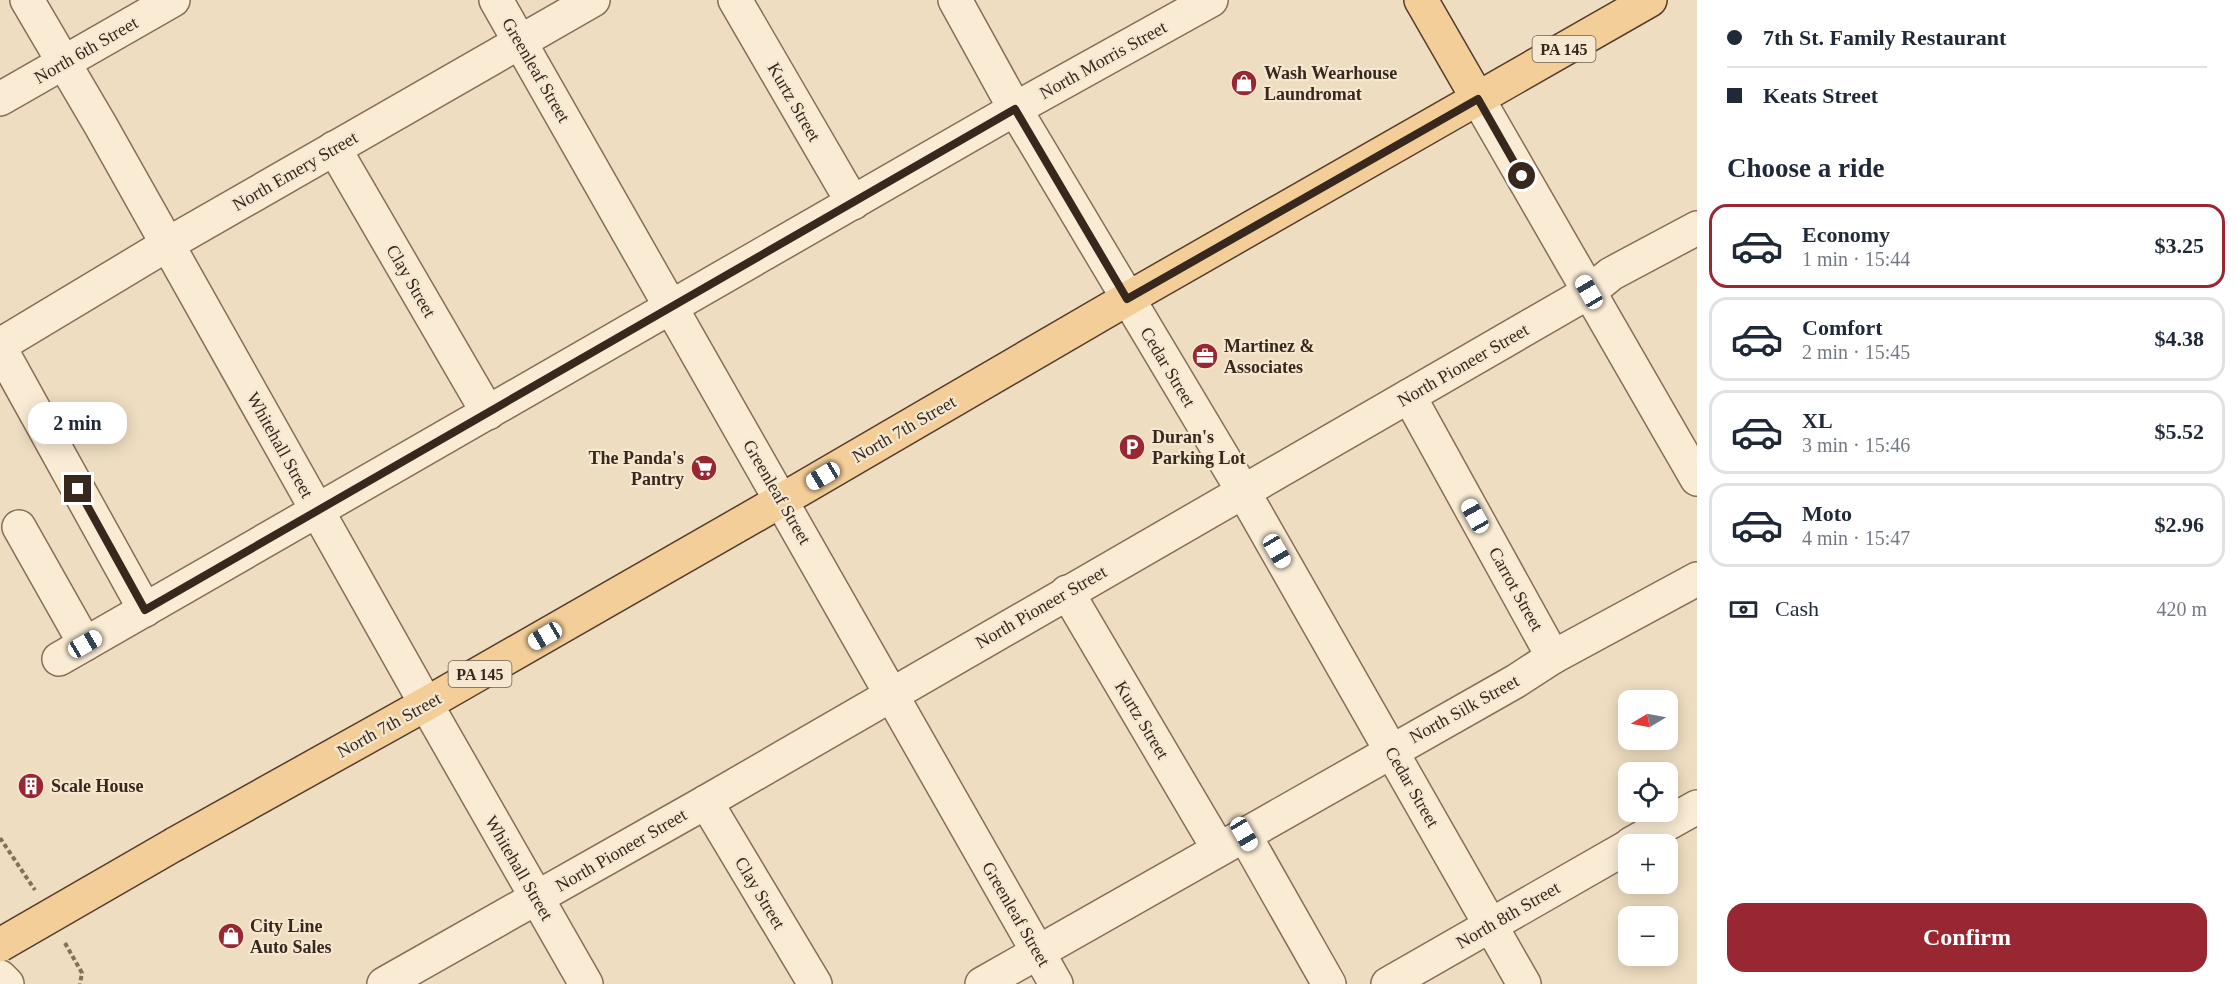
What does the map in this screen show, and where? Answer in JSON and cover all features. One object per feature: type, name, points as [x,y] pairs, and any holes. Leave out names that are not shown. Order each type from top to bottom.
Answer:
[{"type":"main road","points":[[1422,0],[1478,99]]},
{"type":"main road","name":"North 7th Street","points":[[0,945],[175,844],[426,705],[1127,299],[1650,0]]},
{"type":"street","name":"Whitehall Street","points":[[27,0],[168,244],[426,705],[586,984]]},
{"type":"street","name":"North 6th Street","points":[[0,99],[173,0]]},
{"type":"street","name":"Greenleaf Street","points":[[496,0],[1056,984]]},
{"type":"street","name":"North Emery Street","points":[[0,347],[168,244],[593,0]]},
{"type":"street","name":"Kurtz Street","points":[[735,0],[853,203]]},
{"type":"street","name":"Cedar Street","points":[[956,0],[1015,109],[1242,491],[1524,984]]},
{"type":"street","name":"North Morris Street","points":[[19,527],[72,651],[1015,109],[1199,6]]},
{"type":"street","points":[[1478,99],[1697,479]]},
{"type":"street","name":"Clay Street","points":[[334,148],[488,413]]},
{"type":"street","name":"North Pioneer Street","points":[[384,984],[706,802],[1589,292],[1611,274],[1697,228]]},
{"type":"street","points":[[0,347],[145,610]]},
{"type":"street","name":"Carrot Street","points":[[1408,396],[1553,657]]},
{"type":"street","name":"North Silk Street","points":[[982,984],[1390,750],[1516,681],[1553,657],[1697,579]]},
{"type":"street","name":"Kurtz Street","points":[[1066,592],[1329,984]]},
{"type":"street","name":"Clay Street","points":[[706,802],[815,984]]},
{"type":"street","name":"North 8th Street","points":[[1649,834],[1697,807]]},
{"type":"street","name":"North 8th Street","points":[[1388,984],[1618,852]]},
{"type":"street","points":[[0,977],[7,984]]},
{"type":"place","name":"Wash Wearhouse Laundromat","points":[[1244,83]]},
{"type":"place","name":"Martinez & Associates","points":[[1205,356]]},
{"type":"place","name":"Duran's Parking Lot","points":[[1132,447]]},
{"type":"place","name":"The Panda's Pantry","points":[[704,468]]},
{"type":"place","name":"Scale House","points":[[31,786]]},
{"type":"place","name":"City Line Auto Sales","points":[[231,936]]},
{"type":"route","points":[[78,489],[145,610],[1015,109],[1127,299],[1478,99],[1522,176]]}]
